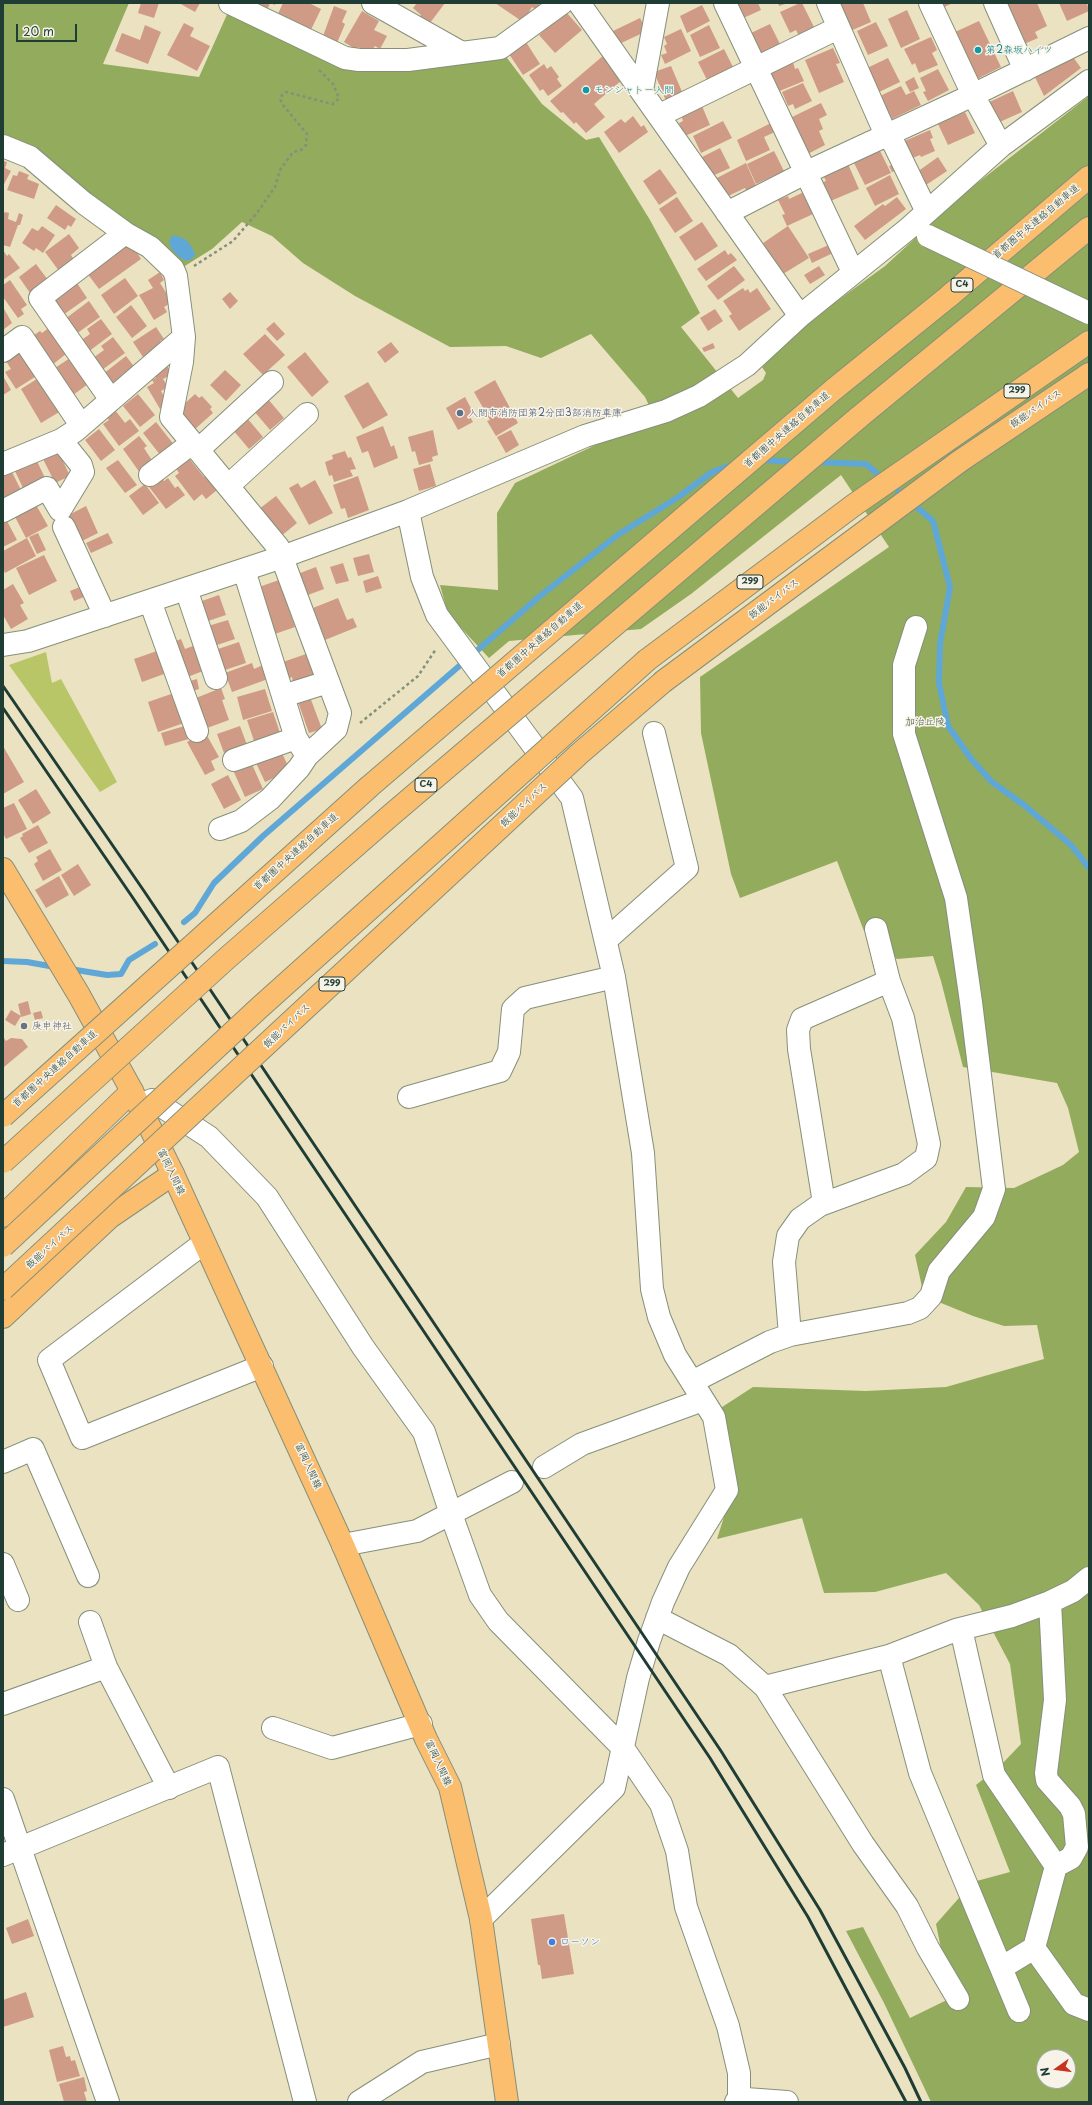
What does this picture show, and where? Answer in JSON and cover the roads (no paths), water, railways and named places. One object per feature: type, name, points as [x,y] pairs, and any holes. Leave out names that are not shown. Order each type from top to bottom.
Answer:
[{"type":"main road","name":"首都圏中央連絡自動車道","points":[[3,1116],[370,786],[833,390],[948,297],[1089,177]]},
{"type":"main road","name":"C4","points":[[3,1162],[226,959],[391,815],[858,418],[1089,228]]},
{"type":"main road","name":"299","points":[[3,1246],[258,1008],[647,660],[854,505],[944,440],[1089,342]]},
{"type":"main road","name":"飯能バイパス","points":[[3,1289],[579,754],[664,681],[960,461],[1089,374]]},
{"type":"main road","name":"富岡入間線","points":[[3,869],[71,982],[135,1099],[173,1174],[343,1545],[450,1787],[481,1919],[507,2102]]},
{"type":"main road","points":[[3,1216],[135,1099]]},
{"type":"main road","points":[[3,1317],[110,1216],[173,1174]]},
{"type":"street","points":[[230,3],[345,58],[359,60],[408,60],[500,48],[562,3]]},
{"type":"street","points":[[373,3],[462,53]]},
{"type":"street","points":[[579,3],[660,115],[800,316]]},
{"type":"street","points":[[642,90],[658,3]]},
{"type":"street","points":[[725,3],[755,69],[853,272]]},
{"type":"street","points":[[828,3],[886,135],[894,144],[927,212]]},
{"type":"street","points":[[930,3],[973,95],[1001,146]]},
{"type":"street","points":[[995,3],[1024,70]]},
{"type":"street","points":[[660,115],[838,28]]},
{"type":"street","points":[[727,213],[805,173],[973,95],[1089,38]]},
{"type":"street","points":[[3,645],[28,641],[282,557],[408,511],[585,436],[666,411],[699,396],[747,365],[800,316],[853,272],[919,232],[927,212],[1001,146],[1089,81]]},
{"type":"street","points":[[3,146],[30,157],[84,203],[125,233],[150,247],[173,269],[176,276],[184,337],[182,362],[171,417],[278,547],[340,713],[336,729],[307,756],[299,768],[270,799],[241,821],[220,829]]},
{"type":"street","points":[[919,232],[1089,313]]},
{"type":"street","points":[[111,400],[40,298],[125,233]]},
{"type":"street","points":[[3,351],[22,337],[81,425]]},
{"type":"street","points":[[3,464],[61,440],[111,400],[184,337]]},
{"type":"street","points":[[150,475],[195,446],[272,382]]},
{"type":"street","points":[[228,486],[306,414]]},
{"type":"street","points":[[3,511],[47,488],[60,510],[82,472],[81,465],[61,440]]},
{"type":"street","points":[[408,511],[422,577],[437,615],[572,798],[614,977],[643,1153],[652,1289],[659,1317],[675,1355],[714,1417],[727,1490],[679,1567],[657,1618],[638,1678],[624,1748],[614,1788],[481,1919]]},
{"type":"street","points":[[64,527],[105,616]]},
{"type":"street","points":[[244,570],[296,738],[307,756]]},
{"type":"street","points":[[186,589],[216,678]]},
{"type":"street","points":[[150,601],[197,731]]},
{"type":"street","points":[[692,1382],[770,1342],[790,1335],[908,1313],[920,1308],[931,1296],[939,1270],[984,1217],[994,1189],[971,1002],[956,898],[904,734],[904,664],[916,627]]},
{"type":"street","points":[[283,696],[328,682]]},
{"type":"street","points":[[606,940],[687,868],[654,733]]},
{"type":"street","points":[[234,760],[296,738]]},
{"type":"street","points":[[790,1335],[784,1262],[788,1236],[800,1219],[824,1204],[904,1174],[926,1158],[930,1144],[903,1018],[889,981],[876,928]]},
{"type":"street","points":[[409,1097],[500,1071],[509,1052],[513,1009],[525,998],[614,977]]},
{"type":"street","points":[[824,1204],[799,1049],[798,1030],[802,1019],[889,981]]},
{"type":"street","points":[[135,1099],[152,1100],[209,1137],[267,1197],[363,1347],[424,1432],[451,1514],[480,1594],[498,1621],[624,1748],[660,1804],[677,1851],[686,1907],[728,2026],[739,2074],[738,2101],[770,2099],[787,2102]]},
{"type":"street","points":[[204,1243],[49,1360],[82,1438],[262,1366]]},
{"type":"street","points":[[544,1467],[582,1444],[704,1400]]},
{"type":"street","points":[[3,1462],[33,1449],[88,1576]]},
{"type":"street","points":[[343,1545],[417,1531],[512,1482]]},
{"type":"street","points":[[3,1564],[18,1600]]},
{"type":"street","points":[[765,1687],[889,1656],[961,1629],[1012,1616],[1050,1602],[1073,1591],[1089,1578]]},
{"type":"street","points":[[1001,1968],[1034,1948],[1056,1866],[1071,1858],[1077,1847],[1077,1832],[1074,1814],[1070,1806],[1048,1780],[1046,1773],[1055,1700],[1050,1602]]},
{"type":"street","points":[[657,1618],[729,1655],[765,1687],[863,1844],[907,1906],[928,1948],[958,1999]]},
{"type":"street","points":[[90,1622],[106,1667],[169,1788]]},
{"type":"street","points":[[961,1629],[994,1775],[1056,1866]]},
{"type":"street","points":[[889,1656],[920,1774],[1019,2011]]},
{"type":"street","points":[[3,1704],[106,1667]]},
{"type":"street","points":[[273,1728],[332,1748],[421,1724]]},
{"type":"street","points":[[12,1851],[218,1767],[305,2102]]},
{"type":"street","points":[[3,1799],[12,1851],[108,2102]]},
{"type":"street","points":[[1034,1948],[1074,2004],[1089,2010]]},
{"type":"street","points":[[359,2102],[387,2094],[422,2062],[499,2044]]},
{"type":"water","points":[[173,235],[183,238],[189,243],[195,253],[194,257],[190,260],[184,260],[178,256],[171,248],[169,241]]},
{"type":"waterway","points":[[760,460],[797,462]]},
{"type":"waterway","points":[[816,462],[866,464],[905,497]]},
{"type":"waterway","points":[[184,922],[195,913],[214,883],[263,836],[540,596],[619,534],[677,498],[712,472],[734,464]]},
{"type":"waterway","points":[[912,503],[933,521],[950,587],[940,644],[939,683],[948,726],[972,760],[992,782],[1024,805],[1071,845],[1089,868]]},
{"type":"waterway","points":[[70,969],[107,975],[121,974],[129,960],[155,944]]},
{"type":"waterway","points":[[3,961],[27,962],[55,967]]},
{"type":"railway","points":[[3,686],[144,891],[721,1751],[820,1910],[905,2068],[921,2102]]},
{"type":"railway","points":[[3,708],[133,898],[710,1758],[808,1917],[906,2102]]},
{"type":"place","name":"第2森坂ハイツ","points":[[978,50]]},
{"type":"place","name":"モンシャトー入間","points":[[586,90]]},
{"type":"place","name":"入間市消防団第2分団3部消防車庫","points":[[460,413]]},
{"type":"place","name":"庚申神社","points":[[24,1026]]},
{"type":"place","name":"ローソン","points":[[552,1942]]},
{"type":"park label","name":"加治丘陵","points":[[925,722]]}]
